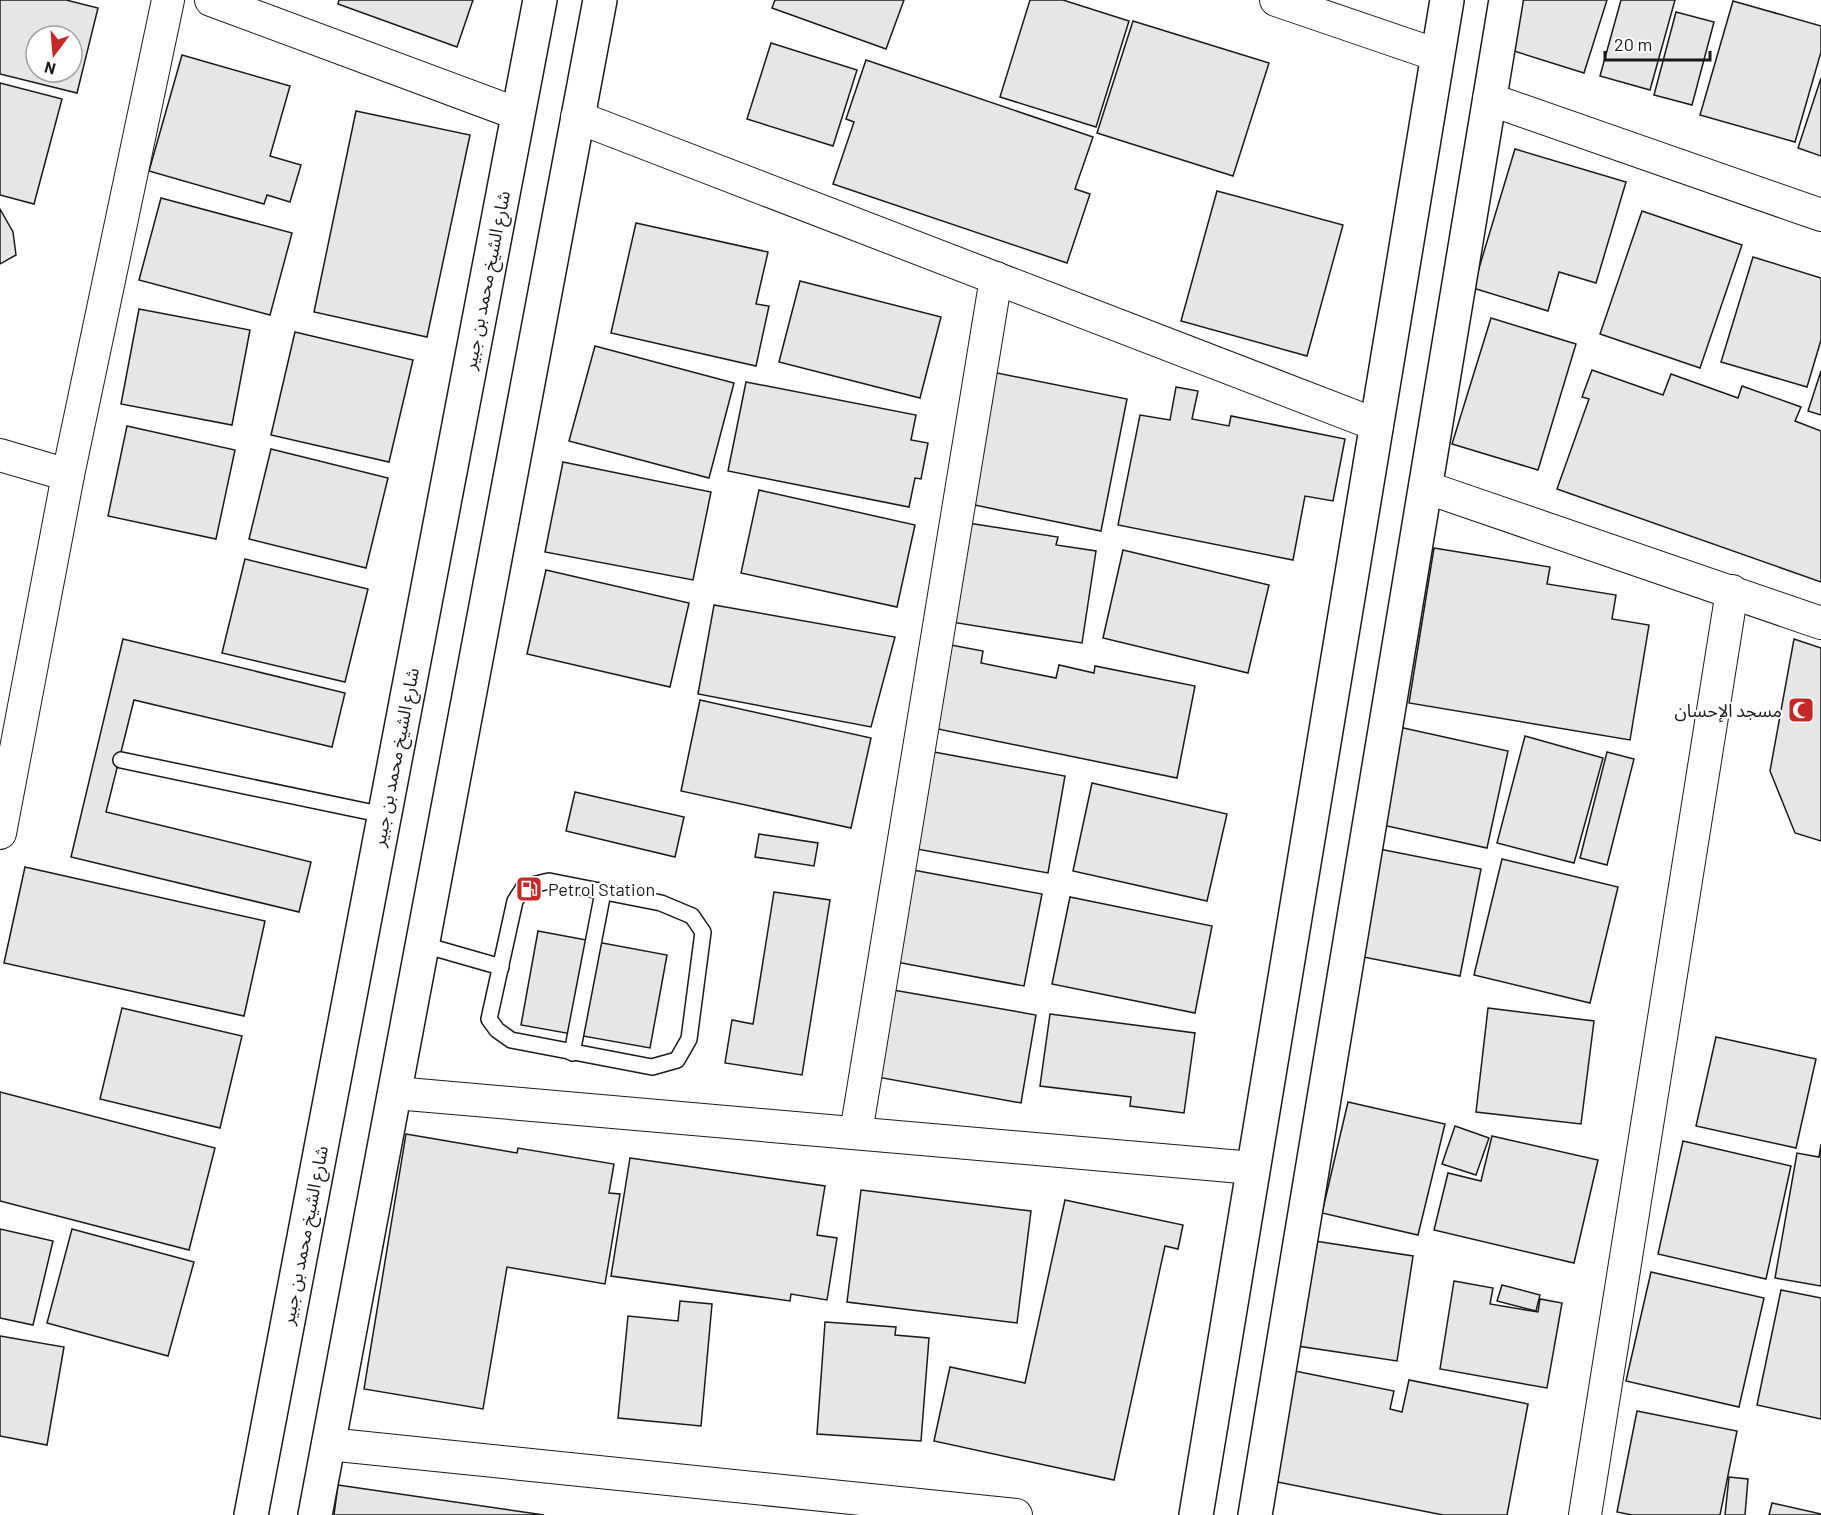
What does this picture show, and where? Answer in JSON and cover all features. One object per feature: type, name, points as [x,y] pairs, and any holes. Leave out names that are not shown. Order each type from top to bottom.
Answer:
[{"type":"main road","name":"شارع الشيخ محمد بن جبير","points":[[251,1515],[540,0]]},
{"type":"main road","points":[[315,1515],[600,0]]},
{"type":"main road","points":[[1196,1515],[1447,0]]},
{"type":"main road","points":[[1255,1515],[1506,0]]},
{"type":"street","points":[[0,832],[68,475],[168,0]]},
{"type":"street","points":[[211,0],[518,114]]},
{"type":"street","points":[[1276,0],[1437,56]]},
{"type":"street","points":[[1489,99],[1821,215]]},
{"type":"street","points":[[578,117],[1377,425]]},
{"type":"street","points":[[856,1133],[996,278]]},
{"type":"street","points":[[0,455],[68,475]]},
{"type":"street","points":[[1425,487],[1821,623]]},
{"type":"street","points":[[1585,1515],[1732,591]]},
{"type":"street","points":[[395,1093],[1253,1168]]},
{"type":"street","points":[[328,1444],[1016,1515]]},
{"type":"lane","points":[[121,760],[384,815]]},
{"type":"lane","points":[[549,881],[603,892],[662,903],[692,916],[703,932],[689,1039],[677,1060],[652,1067],[511,1040],[497,1030],[489,1019],[515,901],[524,887],[549,881]]},
{"type":"lane","points":[[572,1053],[603,892]]},
{"type":"lane","points":[[424,945],[501,967]]},
{"type":"building","points":[[0,0],[66,0],[98,8],[84,65],[84,24],[24,24],[24,80],[0,74]]},
{"type":"building","points":[[339,0],[473,0],[457,47],[338,4]]},
{"type":"building","points":[[775,0],[904,0],[886,49],[772,8]]},
{"type":"building","points":[[1030,0],[1063,0],[1129,21],[1096,127],[1000,97]]},
{"type":"building","points":[[1516,0],[1607,0],[1584,73],[1501,47]]},
{"type":"building","points":[[1621,0],[1675,0],[1650,90],[1600,76]]},
{"type":"building","points":[[1733,1],[1821,26],[1821,52],[1795,142],[1700,115]]},
{"type":"building","points":[[1676,12],[1714,22],[1692,105],[1654,95]]},
{"type":"building","points":[[1133,21],[1269,63],[1233,176],[1097,133]]},
{"type":"building","points":[[771,43],[857,70],[833,146],[747,119]]},
{"type":"building","points":[[182,55],[290,86],[270,156],[301,165],[290,202],[267,195],[264,204],[149,171]]},
{"type":"building","points":[[866,60],[1093,137],[1075,189],[1090,194],[1067,263],[833,184],[854,122],[846,119]]},
{"type":"building","points":[[1821,78],[1821,156],[1798,148]]},
{"type":"building","points":[[0,83],[62,99],[34,204],[0,195]]},
{"type":"building","points":[[41,84],[79,84],[77,93]]},
{"type":"building","points":[[356,111],[470,135],[427,337],[314,312]]},
{"type":"building","points":[[1515,149],[1626,182],[1596,283],[1559,272],[1548,311],[1473,288]]},
{"type":"building","points":[[1217,191],[1343,225],[1307,356],[1181,321]]},
{"type":"building","points":[[161,198],[292,233],[270,315],[139,280]]},
{"type":"building","points":[[0,209],[13,232],[16,255],[0,264]]},
{"type":"building","points":[[1642,211],[1742,245],[1700,368],[1600,334]]},
{"type":"building","points":[[636,223],[768,252],[756,304],[769,306],[756,366],[611,333]]},
{"type":"building","points":[[1753,257],[1821,278],[1821,340],[1807,387],[1721,362]]},
{"type":"building","points":[[800,281],[941,317],[920,398],[779,362]]},
{"type":"building","points":[[139,309],[250,330],[232,425],[121,404]]},
{"type":"building","points":[[1491,318],[1576,344],[1538,470],[1452,444]]},
{"type":"building","points":[[295,332],[413,360],[389,462],[271,435]]},
{"type":"building","points":[[595,346],[734,383],[709,478],[569,441]]},
{"type":"building","points":[[1592,370],[1663,395],[1671,374],[1738,398],[1742,386],[1801,407],[1795,421],[1821,431],[1821,582],[1557,489],[1589,399],[1582,397]]},
{"type":"building","points":[[987,371],[1127,399],[1101,531],[960,502]]},
{"type":"building","points":[[1821,371],[1821,415],[1808,411]]},
{"type":"building","points":[[746,382],[916,415],[911,440],[928,443],[921,479],[915,478],[909,507],[728,471]]},
{"type":"building","points":[[1176,387],[1198,391],[1192,419],[1229,426],[1231,416],[1345,439],[1333,501],[1305,496],[1293,560],[1118,525],[1140,415],[1170,420]]},
{"type":"building","points":[[127,426],[235,450],[216,539],[108,516]]},
{"type":"building","points":[[271,449],[388,478],[366,568],[249,539]]},
{"type":"building","points":[[563,462],[711,492],[693,580],[545,552]]},
{"type":"building","points":[[759,490],[915,525],[897,607],[741,573]]},
{"type":"building","points":[[955,521],[1058,537],[1056,545],[1096,551],[1082,643],[939,620]]},
{"type":"building","points":[[1434,548],[1550,567],[1547,584],[1616,595],[1612,619],[1649,625],[1630,740],[1409,703]]},
{"type":"building","points":[[1123,550],[1269,585],[1248,673],[1103,638]]},
{"type":"building","points":[[245,559],[368,589],[345,682],[222,653]]},
{"type":"building","points":[[546,570],[689,603],[670,687],[527,654]]},
{"type":"building","points":[[714,605],[895,637],[871,727],[698,694]]},
{"type":"building","points":[[123,639],[345,693],[332,747],[134,700],[106,812],[311,862],[299,912],[71,857]]},
{"type":"building","name":"مسجد الإحسان","points":[[1794,639],[1821,648],[1821,841],[1795,833],[1770,771]]},
{"type":"building","points":[[951,645],[983,651],[981,663],[1056,678],[1059,665],[1094,673],[1095,666],[1195,686],[1177,778],[933,728]]},
{"type":"building","points":[[700,700],[871,738],[851,828],[681,791]]},
{"type":"building","points":[[1399,727],[1508,751],[1487,848],[1378,824]]},
{"type":"building","points":[[1525,736],[1603,758],[1574,863],[1497,843]]},
{"type":"building","points":[[912,748],[1065,776],[1048,873],[895,845]]},
{"type":"building","points":[[1607,752],[1634,759],[1607,865],[1580,858]]},
{"type":"building","points":[[1092,783],[1227,814],[1207,901],[1073,871]]},
{"type":"building","points":[[575,792],[684,817],[675,857],[566,831]]},
{"type":"building","points":[[759,834],[818,843],[814,866],[755,857]]},
{"type":"building","points":[[1369,847],[1481,869],[1460,976],[1348,954]]},
{"type":"building","points":[[1502,859],[1618,887],[1590,1003],[1474,975]]},
{"type":"building","points":[[25,867],[265,921],[244,1016],[4,963]]},
{"type":"building","points":[[913,870],[1042,894],[1024,986],[896,962]]},
{"type":"building","points":[[774,892],[830,900],[802,1075],[725,1063],[732,1020],[753,1024]]},
{"type":"building","points":[[1070,897],[1212,926],[1195,1013],[1052,984]]},
{"type":"building","points":[[538,931],[667,955],[650,1048],[521,1025]]},
{"type":"building","points":[[893,990],[1036,1015],[1021,1103],[877,1077]]},
{"type":"building","points":[[122,1008],[242,1036],[220,1128],[100,1099]]},
{"type":"building","points":[[1488,1008],[1594,1021],[1581,1124],[1476,1112]]},
{"type":"building","points":[[1050,1014],[1195,1033],[1184,1113],[1130,1106],[1131,1097],[1040,1086]]},
{"type":"building","points":[[1716,1037],[1816,1059],[1796,1148],[1696,1126]]},
{"type":"building","points":[[0,1092],[215,1148],[189,1250],[0,1201]]},
{"type":"building","points":[[1348,1102],[1445,1124],[1418,1235],[1322,1213]]},
{"type":"building","points":[[1455,1126],[1489,1138],[1476,1175],[1442,1164]]},
{"type":"building","points":[[406,1134],[517,1153],[518,1148],[614,1164],[609,1193],[620,1194],[605,1284],[507,1267],[483,1409],[364,1389]]},
{"type":"building","points":[[1492,1136],[1598,1160],[1574,1263],[1434,1230],[1448,1173],[1481,1181]]},
{"type":"building","points":[[1683,1141],[1791,1166],[1766,1279],[1658,1254]]},
{"type":"building","points":[[1821,1144],[1821,1286],[1775,1278],[1797,1153],[1819,1157]]},
{"type":"building","points":[[630,1158],[825,1186],[817,1235],[837,1238],[827,1300],[791,1294],[790,1301],[611,1276]]},
{"type":"building","points":[[861,1190],[1031,1211],[1017,1323],[847,1302]]},
{"type":"building","points":[[1065,1200],[1183,1225],[1178,1249],[1165,1246],[1114,1480],[934,1441],[950,1367],[1025,1383]]},
{"type":"building","points":[[0,1229],[53,1241],[33,1325],[0,1318]]},
{"type":"building","points":[[72,1229],[194,1262],[168,1356],[47,1323]]},
{"type":"building","points":[[1308,1240],[1413,1256],[1397,1361],[1291,1345]]},
{"type":"building","points":[[1651,1272],[1764,1298],[1739,1407],[1626,1381]]},
{"type":"building","points":[[1454,1281],[1493,1288],[1490,1304],[1538,1312],[1540,1299],[1562,1303],[1547,1388],[1440,1369]]},
{"type":"building","points":[[1502,1285],[1540,1295],[1536,1311],[1497,1301]]},
{"type":"building","points":[[1781,1290],[1821,1298],[1821,1419],[1757,1405]]},
{"type":"building","points":[[680,1301],[712,1304],[701,1426],[618,1418],[628,1316],[678,1321]]},
{"type":"building","points":[[825,1322],[896,1327],[895,1335],[929,1338],[921,1441],[817,1434]]},
{"type":"building","points":[[0,1336],[64,1347],[47,1445],[0,1436]]},
{"type":"building","points":[[1285,1369],[1394,1391],[1390,1409],[1402,1412],[1409,1380],[1528,1404],[1507,1515],[1443,1515],[1263,1479]]},
{"type":"building","points":[[1637,1411],[1737,1431],[1720,1515],[1632,1515],[1617,1512]]},
{"type":"building","points":[[1729,1477],[1748,1479],[1745,1515],[1725,1515]]},
{"type":"building","points":[[338,1485],[544,1515],[334,1515]]},
{"type":"building","points":[[1772,1503],[1821,1514],[1821,1515],[1769,1515]]},
{"type":"place","name":"مسجد الإحسان","points":[[1801,710]]},
{"type":"place","name":"Petrol Station","points":[[529,889]]}]
